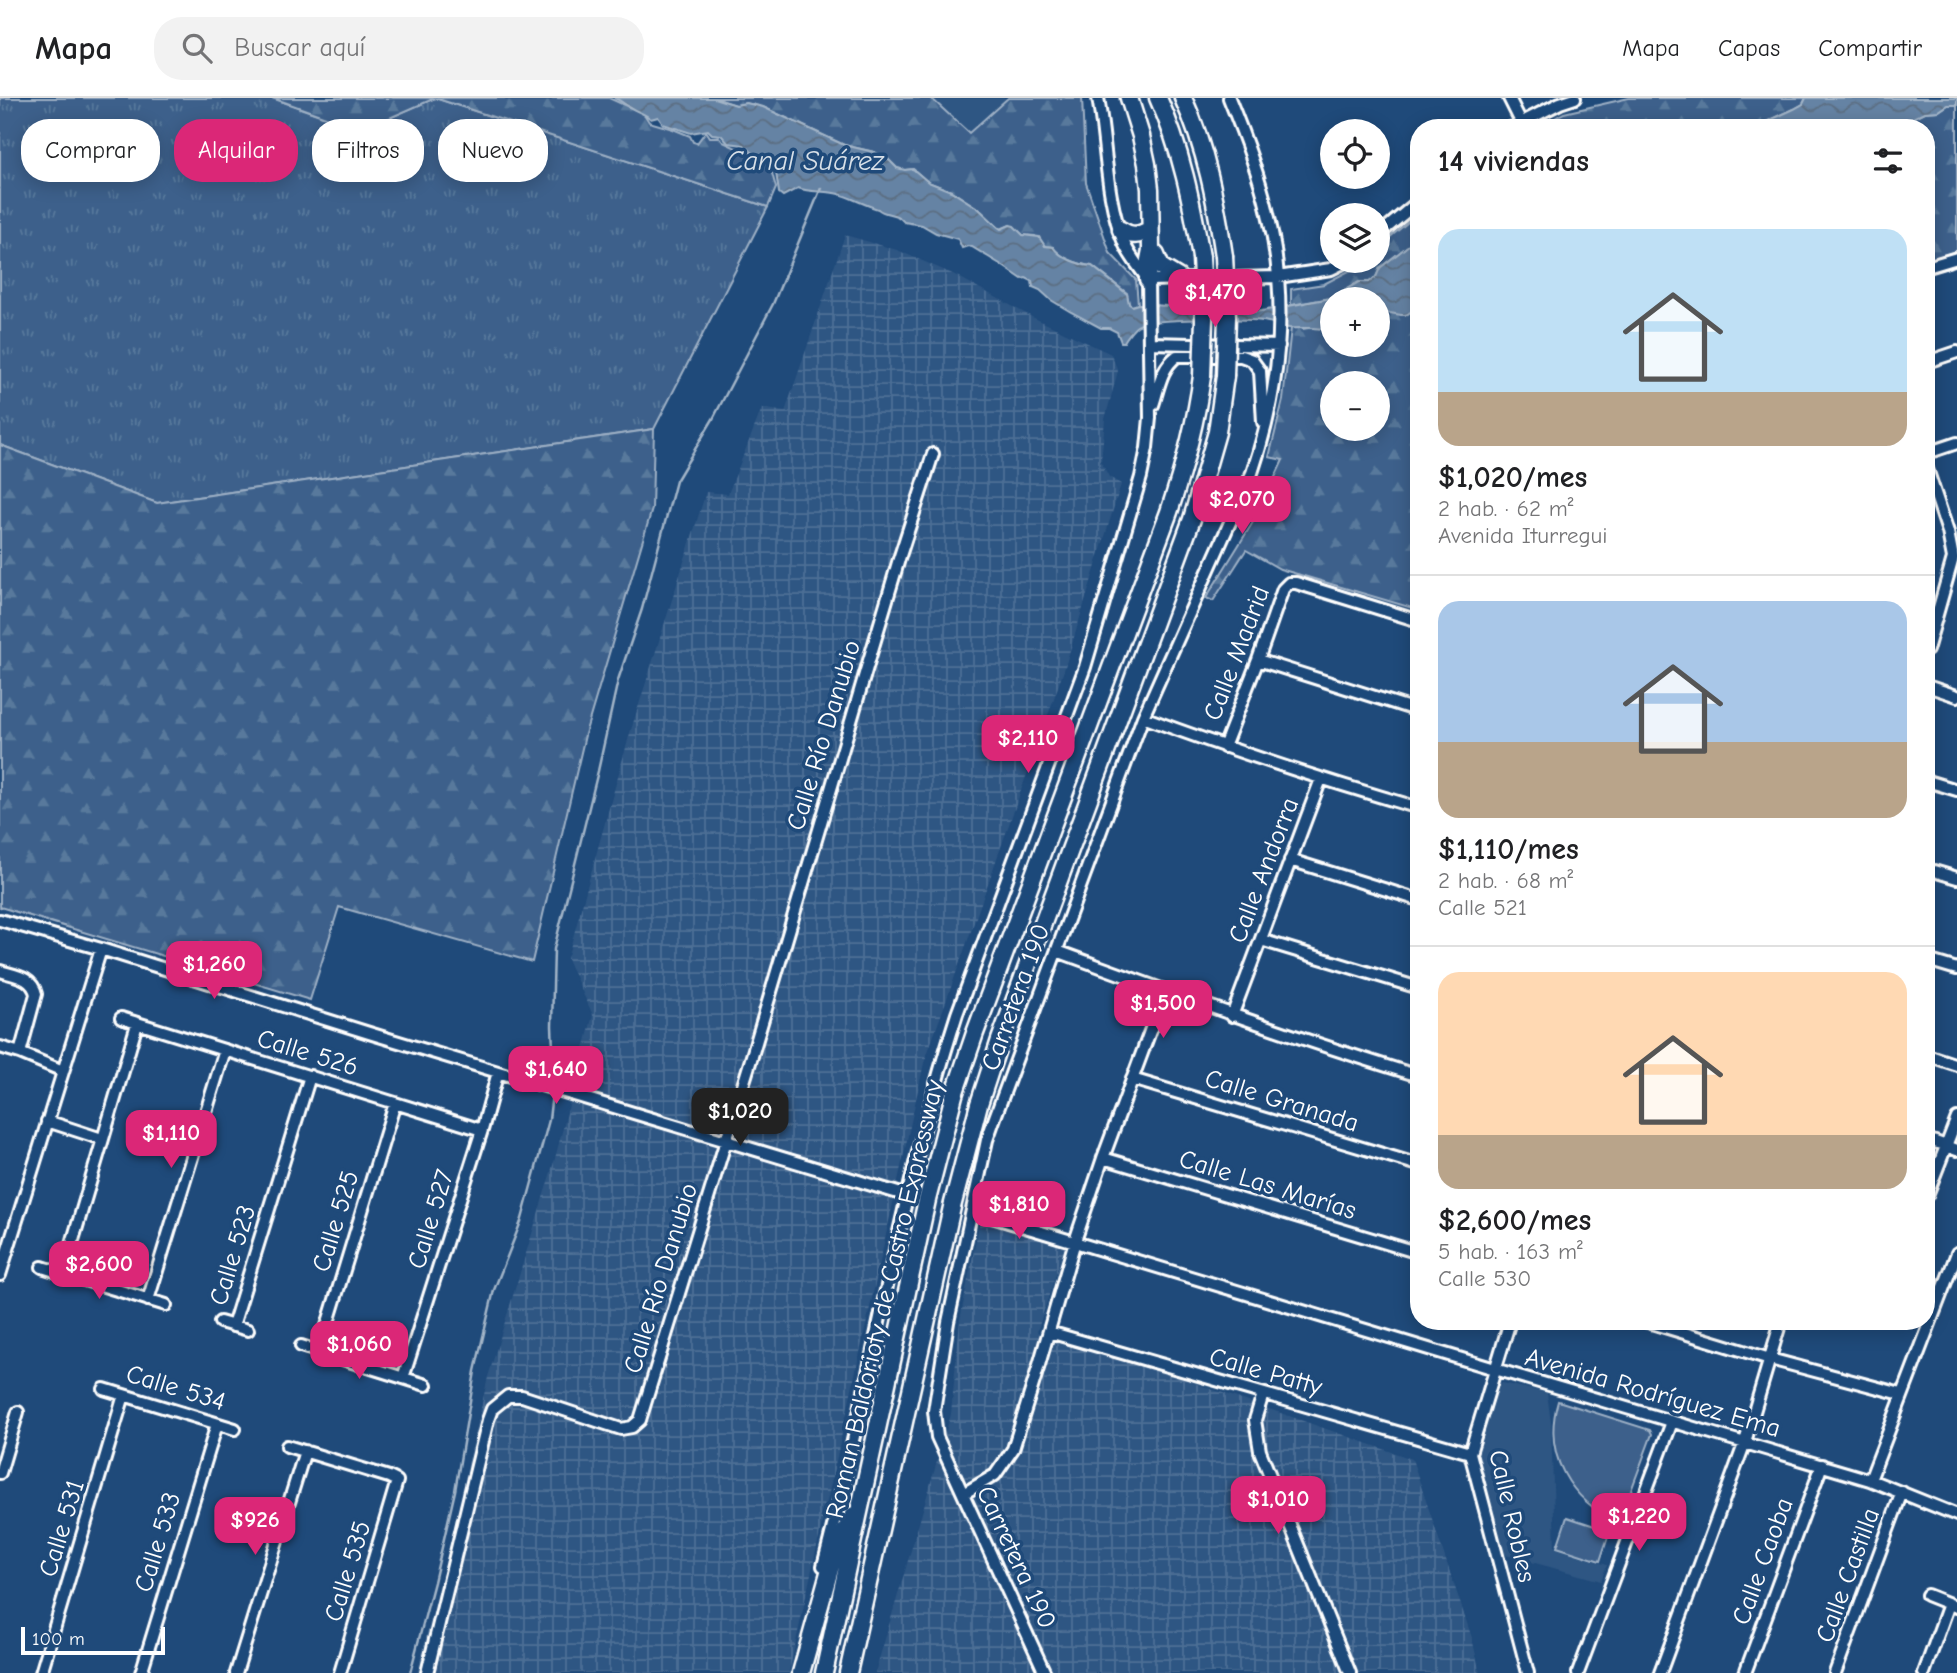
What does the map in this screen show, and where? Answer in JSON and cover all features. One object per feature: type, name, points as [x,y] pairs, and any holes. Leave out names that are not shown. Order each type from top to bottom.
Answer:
[{"type":"highway","points":[[1129,98],[1141,136],[1150,189],[1149,288]]},
{"type":"highway","name":"Roman Baldorioty de Castro Expressway","points":[[824,1673],[927,1200],[954,1095],[1173,502],[1194,425],[1202,376],[1204,319],[1201,257],[1188,187],[1176,144],[1158,98]]},
{"type":"highway","name":"Roman Baldorioty de Castro Expressway","points":[[848,1673],[952,1207],[976,1115],[1000,1040],[1192,519],[1217,432],[1225,376],[1227,317],[1224,256],[1213,188],[1201,145],[1183,98]]},
{"type":"highway","points":[[1121,230],[1134,236],[1150,229]]},
{"type":"highway","points":[[1151,250],[1161,267],[1179,278]]},
{"type":"highway","points":[[802,1665],[837,1544],[862,1500]]},
{"type":"street","points":[[802,1665],[805,1636],[833,1528],[908,1196],[941,1064],[1085,667],[1141,477],[1147,448],[1150,418],[1149,288],[1124,242],[1111,196],[1098,98]]},
{"type":"street","name":"Carretera 190","points":[[1045,1673],[937,1437],[934,1410],[948,1322],[987,1140],[1143,717],[1252,473],[1264,439],[1272,403],[1279,342],[1278,277],[1268,211],[1260,181],[1229,98]]},
{"type":"street","points":[[1509,98],[1514,119]]},
{"type":"street","points":[[1528,119],[1575,98]]},
{"type":"street","points":[[1390,225],[1410,208]]},
{"type":"street","points":[[1935,265],[1957,258]]},
{"type":"street","points":[[1149,288],[1179,278],[1278,277],[1320,271]]},
{"type":"street","points":[[1150,348],[1279,342]]},
{"type":"street","points":[[1935,359],[1957,352]]},
{"type":"street","points":[[1150,418],[1166,366],[1177,356],[1241,356],[1252,360],[1260,370],[1264,439]]},
{"type":"street","points":[[1935,450],[1957,443]]},
{"type":"street","name":"Calle Río Danubio","points":[[427,1673],[492,1409],[508,1396],[522,1396],[621,1429],[632,1427],[640,1420],[933,454]]},
{"type":"street","points":[[1935,490],[1952,531],[1954,558],[1935,623]]},
{"type":"street","name":"Calle Madrid","points":[[1224,747],[1283,589],[1289,583],[1410,618]]},
{"type":"street","points":[[1258,660],[1410,708]]},
{"type":"street","points":[[1935,689],[1957,696]]},
{"type":"street","points":[[1143,717],[1224,747],[1410,805]]},
{"type":"street","name":"Calle Andorra","points":[[1232,1016],[1321,779]]},
{"type":"street","points":[[1935,783],[1957,790]]},
{"type":"street","points":[[1290,860],[1410,897]]},
{"type":"street","points":[[1935,871],[1957,878]]},
{"type":"street","points":[[0,920],[908,1196]]},
{"type":"street","points":[[1261,940],[1410,985]]},
{"type":"street","points":[[0,1275],[101,949]]},
{"type":"street","points":[[1057,951],[1232,1016],[1410,1073]]},
{"type":"street","points":[[1935,962],[1957,969]]},
{"type":"street","points":[[0,971],[24,978],[34,985],[36,994],[20,1053]]},
{"type":"street","points":[[963,1494],[995,1475],[1013,1449],[1074,1241],[1165,991]]},
{"type":"street","name":"Calle 526","points":[[121,1018],[482,1130]]},
{"type":"street","points":[[63,1274],[137,1024]]},
{"type":"street","points":[[0,1047],[63,1071]]},
{"type":"street","points":[[148,1300],[225,1050]]},
{"type":"street","points":[[1935,1058],[1957,1065]]},
{"type":"street","name":"Calle 527","points":[[403,1378],[498,1072]]},
{"type":"street","name":"Calle 523","points":[[233,1326],[310,1076]]},
{"type":"street","name":"Calle Granada","points":[[1132,1079],[1410,1162]]},
{"type":"street","name":"Calle 525","points":[[319,1352],[395,1103]]},
{"type":"street","points":[[1935,1180],[1952,1148],[1957,1118]]},
{"type":"street","points":[[47,1122],[102,1139]]},
{"type":"street","points":[[1935,1142],[1952,1148]]},
{"type":"street","name":"Calle Las Marías","points":[[1103,1158],[1410,1250]]},
{"type":"street","name":"Avenida Rodríguez Ema","points":[[972,1211],[1822,1465],[1870,1480],[1957,1515]]},
{"type":"street","points":[[1935,1308],[1957,1252]]},
{"type":"street","points":[[42,1267],[166,1305]]},
{"type":"street","name":"Calle 523","points":[[220,1322],[247,1330]]},
{"type":"street","name":"Calle Robles","points":[[1507,1330],[1470,1453],[1528,1673]]},
{"type":"street","points":[[1675,1330],[1901,1394]]},
{"type":"street","points":[[1660,1673],[1745,1442],[1778,1330]]},
{"type":"street","points":[[1870,1480],[1926,1330]]},
{"type":"street","name":"Calle Patty","points":[[1049,1332],[1470,1453]]},
{"type":"street","points":[[300,1346],[426,1385]]},
{"type":"street","name":"Calle 534","points":[[104,1389],[235,1429]]},
{"type":"street","points":[[1263,1394],[1255,1420],[1260,1451],[1350,1673]]},
{"type":"street","name":"Calle 531","points":[[41,1673],[124,1395]]},
{"type":"street","points":[[0,1473],[18,1412]]},
{"type":"street","points":[[1578,1673],[1672,1422]]},
{"type":"street","name":"Calle 533","points":[[141,1673],[217,1424]]},
{"type":"street","points":[[236,1673],[305,1451],[288,1446]]},
{"type":"street","name":"Calle 535","points":[[305,1451],[397,1481],[340,1673]]},
{"type":"street","name":"Calle Caoba","points":[[1745,1673],[1822,1465]]},
{"type":"street","name":"Calle Castilla","points":[[1835,1673],[1902,1492]]},
{"type":"street","points":[[1924,1673],[1953,1606],[1927,1595]]},
{"type":"shaded area","points":[[931,98],[1008,98],[969,133]]},
{"type":"shaded area","points":[[845,235],[897,250],[955,275],[1032,317],[1111,354],[1118,371],[1105,419],[1101,462],[1109,477],[1121,484],[1064,670],[924,1063],[789,1673],[417,1673],[488,1377],[554,1162],[593,1015],[567,959],[630,733],[706,492],[728,494],[762,408],[785,412]]},
{"type":"shaded area","points":[[980,1220],[1066,1243],[1037,1332],[1183,1379],[1412,1459],[1472,1638],[1480,1673],[875,1673],[951,1414],[960,1320]]},
{"type":"shaded area","points":[[1498,1382],[1547,1393],[1551,1423],[1555,1548],[1607,1565],[1601,1581],[1502,1554],[1475,1454]]},
{"type":"green space","points":[[0,98],[272,98],[331,119],[312,119],[312,182],[424,182],[424,119],[387,119],[435,98],[499,119],[438,119],[438,182],[548,182],[548,135],[768,207],[654,429],[157,503],[0,445]]},
{"type":"green space","points":[[273,98],[435,98],[387,119],[331,119]]},
{"type":"green space","points":[[435,98],[609,98],[644,114],[649,122],[690,136],[693,142],[697,143],[706,131],[710,137],[719,137],[736,148],[747,148],[750,153],[769,162],[776,188],[768,207],[548,135],[548,119],[499,119]]},
{"type":"green space","points":[[714,98],[931,98],[969,133],[1008,98],[1082,98],[1086,183],[1110,253],[1136,280],[1138,304],[1129,304],[1127,293],[1092,266],[1071,260],[1053,247],[1045,246],[1035,236],[1023,235],[1010,225],[1001,229],[979,209],[951,191],[928,182],[913,169],[897,168],[888,159],[874,152],[844,145],[763,107],[746,103],[736,105]]},
{"type":"green space","points":[[1629,98],[1806,98],[1803,104],[1772,119],[1553,119],[1564,113]]},
{"type":"green space","points":[[1948,105],[1957,105],[1957,251],[1935,258],[1935,119],[1910,119],[1925,112],[1939,111]]},
{"type":"green space","points":[[1410,220],[1410,244],[1390,260],[1390,237]]},
{"type":"green space","points":[[1345,273],[1378,273],[1369,283],[1359,282],[1350,287],[1320,287],[1320,300],[1291,305],[1291,289],[1324,284]]},
{"type":"green space","points":[[1390,312],[1410,312],[1410,607],[1280,569],[1246,550],[1213,601],[1206,598],[1258,514],[1283,460],[1269,457],[1283,400],[1291,328],[1320,328],[1320,357],[1390,357]]},
{"type":"green space","points":[[654,429],[652,509],[586,731],[532,962],[339,907],[310,1000],[0,907],[0,445],[157,503]]},
{"type":"green space","points":[[1558,1401],[1650,1430],[1652,1434],[1619,1523],[1587,1502],[1564,1474],[1554,1440]]},
{"type":"green space","points":[[1567,1517],[1610,1531],[1600,1561],[1557,1547]]},
{"type":"water","name":"Canal Suárez","points":[[614,98],[714,98],[736,105],[746,103],[763,107],[844,145],[874,152],[888,159],[897,168],[913,169],[928,182],[951,191],[979,209],[1001,229],[1014,226],[1023,235],[1039,237],[1045,246],[1053,247],[1065,258],[1092,266],[1127,294],[1132,306],[1138,304],[1256,312],[1320,300],[1320,328],[1289,328],[1258,321],[1222,319],[1160,321],[1137,326],[1124,342],[1121,342],[1117,332],[1101,328],[1071,312],[1033,287],[1032,281],[1022,279],[972,247],[962,248],[958,239],[936,233],[922,225],[904,222],[898,217],[839,194],[798,188],[783,196],[779,193],[774,159],[753,153],[744,145],[728,143],[721,135],[712,134],[708,130],[691,133],[663,124],[658,117],[651,119]]},
{"type":"water","points":[[1806,98],[1957,98],[1957,105],[1948,105],[1939,111],[1925,112],[1910,119],[1772,119],[1803,104]]},
{"type":"water","name":"Canal Suárez","points":[[1410,244],[1410,312],[1402,315],[1390,313],[1390,287],[1350,287],[1359,282],[1369,282],[1378,273],[1390,273],[1390,260]]},
{"type":"waterway","points":[[553,1086],[554,949],[618,680],[642,609],[676,481],[713,419],[773,304],[821,188]]},
{"type":"waterway","points":[[410,1673],[455,1491],[475,1371],[494,1290],[522,1219],[549,1120],[552,1093]]}]
